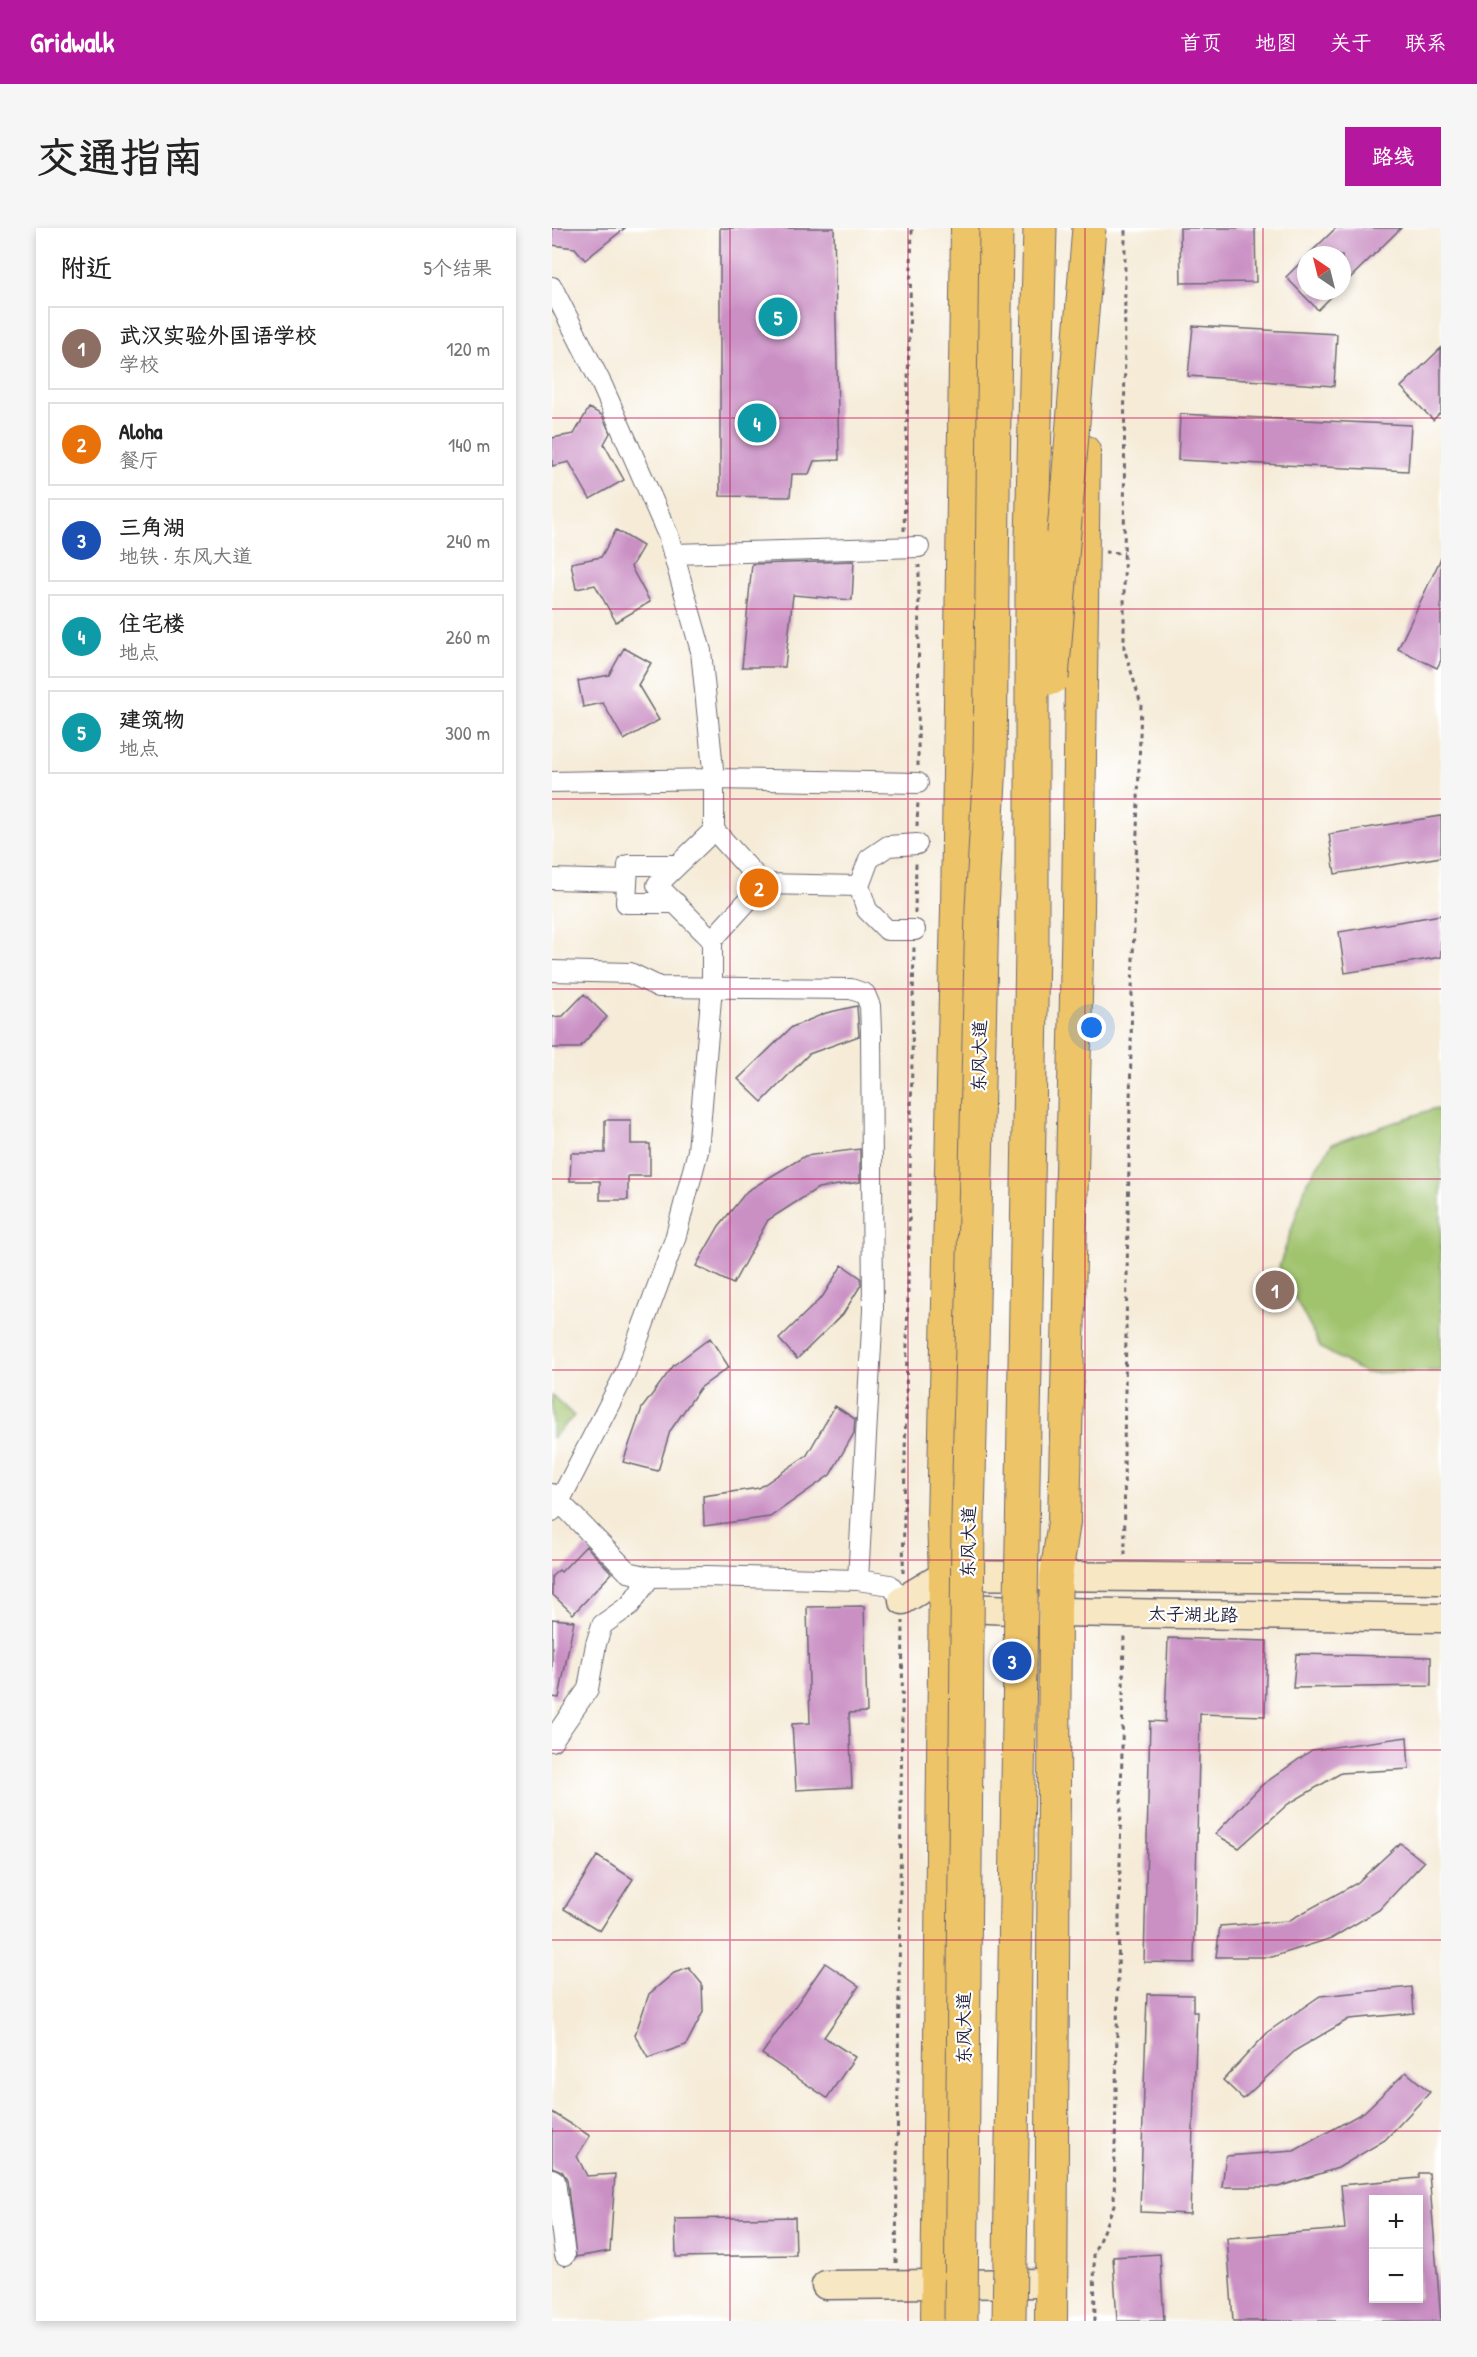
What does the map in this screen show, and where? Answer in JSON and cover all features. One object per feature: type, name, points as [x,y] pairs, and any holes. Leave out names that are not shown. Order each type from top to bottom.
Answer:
[{"type":"highway","points":[[973,228],[990,763]]},
{"type":"highway","points":[[990,763],[996,228]]},
{"type":"highway","points":[[1009,2321],[1032,946],[1032,540],[1040,228]]},
{"type":"highway","points":[[1032,946],[1088,228]]},
{"type":"highway","name":"东风大道","points":[[961,2321],[968,1521],[982,908],[990,763]]},
{"type":"main road","points":[[937,2321],[945,1575],[943,1521],[957,908],[967,228]]},
{"type":"main road","points":[[1051,2321],[1055,1612],[1056,1576],[1064,1522],[1065,1487],[1078,909],[1088,228]]},
{"type":"main road","points":[[903,1600],[945,1575]]},
{"type":"main road","name":"太子湖北路","points":[[945,1575],[1441,1580]]},
{"type":"main road","name":"太子湖北路","points":[[944,1607],[1055,1612],[1441,1618]]},
{"type":"main road","points":[[826,2285],[1051,2283]]},
{"type":"street","points":[[552,287],[602,385],[668,534],[701,651],[714,779],[714,830],[763,884],[859,886]]},
{"type":"street","points":[[673,554],[911,548]]},
{"type":"street","points":[[552,782],[714,779],[918,783]]},
{"type":"street","points":[[712,940],[657,885],[714,830]]},
{"type":"street","points":[[915,930],[887,930],[867,910],[859,886],[869,859],[878,852],[888,846],[917,844]]},
{"type":"street","points":[[676,866],[628,865],[626,903],[676,903]]},
{"type":"street","points":[[552,879],[627,881]]},
{"type":"street","points":[[763,884],[712,940],[712,987],[698,1151],[675,1239],[625,1374],[554,1502],[628,1572],[650,1577],[707,1576],[858,1580],[890,1585],[903,1600]]},
{"type":"street","points":[[552,971],[630,973],[658,987],[851,989],[864,993],[870,1006],[873,1310],[858,1580]]},
{"type":"street","points":[[552,1741],[588,1689],[602,1624],[630,1605],[650,1577]]},
{"type":"street","points":[[552,2179],[555,2181],[565,2255]]},
{"type":"path","points":[[911,548],[912,228]]},
{"type":"path","points":[[1125,228],[1124,648],[1142,704],[1131,1014],[1124,1449],[1125,1578]]},
{"type":"path","points":[[895,2284],[903,1600]]},
{"type":"path","points":[[1095,2321],[1094,2253],[1114,2205],[1124,1613]]},
{"type":"green space","points":[[1433,1109],[1441,1110],[1441,1371],[1365,1373],[1321,1348],[1279,1267],[1307,1182],[1332,1144]]},
{"type":"green space","points":[[552,1395],[574,1416],[552,1438]]},
{"type":"building","points":[[552,228],[625,228],[585,260],[575,248],[552,245]]},
{"type":"building","points":[[720,228],[834,228],[839,460],[814,461],[809,474],[792,474],[790,497],[720,496]]},
{"type":"building","points":[[1180,228],[1255,228],[1256,282],[1181,283]]},
{"type":"building","points":[[1336,228],[1401,228],[1351,277],[1351,246],[1317,246]]},
{"type":"building","points":[[1297,266],[1297,288],[1286,277]]},
{"type":"building","points":[[1308,300],[1328,300],[1318,310]]},
{"type":"building","points":[[1193,326],[1337,334],[1334,386],[1188,376]]},
{"type":"building","points":[[1441,348],[1441,412],[1433,420],[1401,387]]},
{"type":"building","points":[[589,408],[602,415],[610,433],[604,444],[624,480],[590,499],[569,462],[552,466],[552,438],[574,434]]},
{"type":"building","points":[[1180,414],[1411,425],[1408,471],[1178,460]]},
{"type":"building","points":[[616,530],[643,546],[631,567],[650,602],[616,622],[595,585],[576,589],[571,563],[601,557]]},
{"type":"building","points":[[1441,558],[1441,660],[1437,668],[1398,649]]},
{"type":"building","points":[[854,561],[852,600],[793,595],[785,667],[742,667],[752,564]]},
{"type":"building","points":[[624,648],[651,663],[638,685],[659,720],[624,740],[603,703],[583,707],[578,681],[609,675]]},
{"type":"building","points":[[1441,816],[1441,857],[1335,874],[1329,834]]},
{"type":"building","points":[[1441,915],[1441,957],[1345,973],[1339,932]]},
{"type":"building","points":[[584,994],[607,1017],[579,1048],[552,1048],[552,1017],[563,1016]]},
{"type":"building","points":[[857,1006],[859,1036],[809,1054],[762,1102],[738,1079],[792,1027],[826,1013]]},
{"type":"building","points":[[605,1120],[631,1120],[631,1144],[650,1144],[650,1176],[628,1176],[628,1200],[600,1200],[600,1181],[570,1181],[571,1153],[605,1153]]},
{"type":"building","points":[[860,1149],[860,1182],[818,1188],[768,1220],[733,1284],[696,1266],[719,1226],[747,1191],[805,1156]]},
{"type":"building","points":[[842,1265],[861,1278],[861,1285],[843,1314],[797,1359],[779,1339],[823,1296]]},
{"type":"building","points":[[710,1338],[729,1367],[700,1388],[670,1431],[658,1471],[623,1462],[642,1408],[674,1365]]},
{"type":"building","points":[[835,1406],[855,1419],[854,1433],[830,1475],[770,1517],[704,1526],[703,1496],[759,1488],[807,1455]]},
{"type":"building","points":[[586,1546],[612,1573],[573,1614],[552,1594],[552,1576],[559,1570],[561,1572]]},
{"type":"building","points":[[864,1606],[867,1712],[849,1713],[852,1787],[796,1790],[792,1724],[810,1723],[807,1607]]},
{"type":"building","points":[[552,1619],[574,1621],[559,1698],[552,1697]]},
{"type":"building","points":[[1168,1638],[1267,1641],[1265,1716],[1200,1714],[1194,1963],[1144,1962],[1150,1721],[1165,1722]]},
{"type":"building","points":[[1296,1654],[1431,1657],[1431,1686],[1293,1688]]},
{"type":"building","points":[[1407,1737],[1409,1769],[1341,1773],[1288,1804],[1239,1848],[1215,1834],[1262,1785],[1312,1750]]},
{"type":"building","points":[[1400,1843],[1424,1862],[1379,1910],[1332,1938],[1272,1957],[1216,1957],[1220,1926],[1288,1921],[1357,1883]]},
{"type":"building","points":[[597,1856],[633,1879],[600,1931],[564,1909]]},
{"type":"building","points":[[825,1963],[859,1986],[824,2037],[855,2057],[827,2098],[762,2054]]},
{"type":"building","points":[[689,1968],[702,1984],[703,2012],[686,2045],[648,2058],[635,2035],[649,1994],[674,1973]]},
{"type":"building","points":[[1412,1987],[1414,2013],[1349,2019],[1296,2050],[1243,2099],[1223,2080],[1269,2031],[1320,1996]]},
{"type":"building","points":[[1147,1994],[1193,1995],[1193,2012],[1197,2012],[1190,2214],[1140,2212]]},
{"type":"building","points":[[1406,2072],[1430,2092],[1385,2140],[1338,2168],[1278,2187],[1222,2187],[1226,2156],[1294,2151],[1364,2112]]},
{"type":"building","points":[[552,2112],[590,2136],[577,2156],[587,2176],[615,2174],[610,2251],[576,2257],[567,2179],[562,2171],[552,2167]]},
{"type":"building","points":[[1419,2173],[1429,2173],[1441,2321],[1233,2321],[1227,2238],[1345,2229],[1341,2185],[1419,2178]]},
{"type":"building","points":[[795,2217],[796,2255],[676,2257],[675,2219]]},
{"type":"building","points":[[1160,2254],[1164,2321],[1117,2321],[1113,2257]]},
{"type":"place","name":"建筑物","points":[[778,317]]},
{"type":"place","name":"住宅楼","points":[[757,423]]},
{"type":"place","name":"Aloha","points":[[759,888]]},
{"type":"place","name":"武汉实验外国语学校","points":[[1275,1290]]},
{"type":"place","name":"三角湖","points":[[1012,1661]]}]
